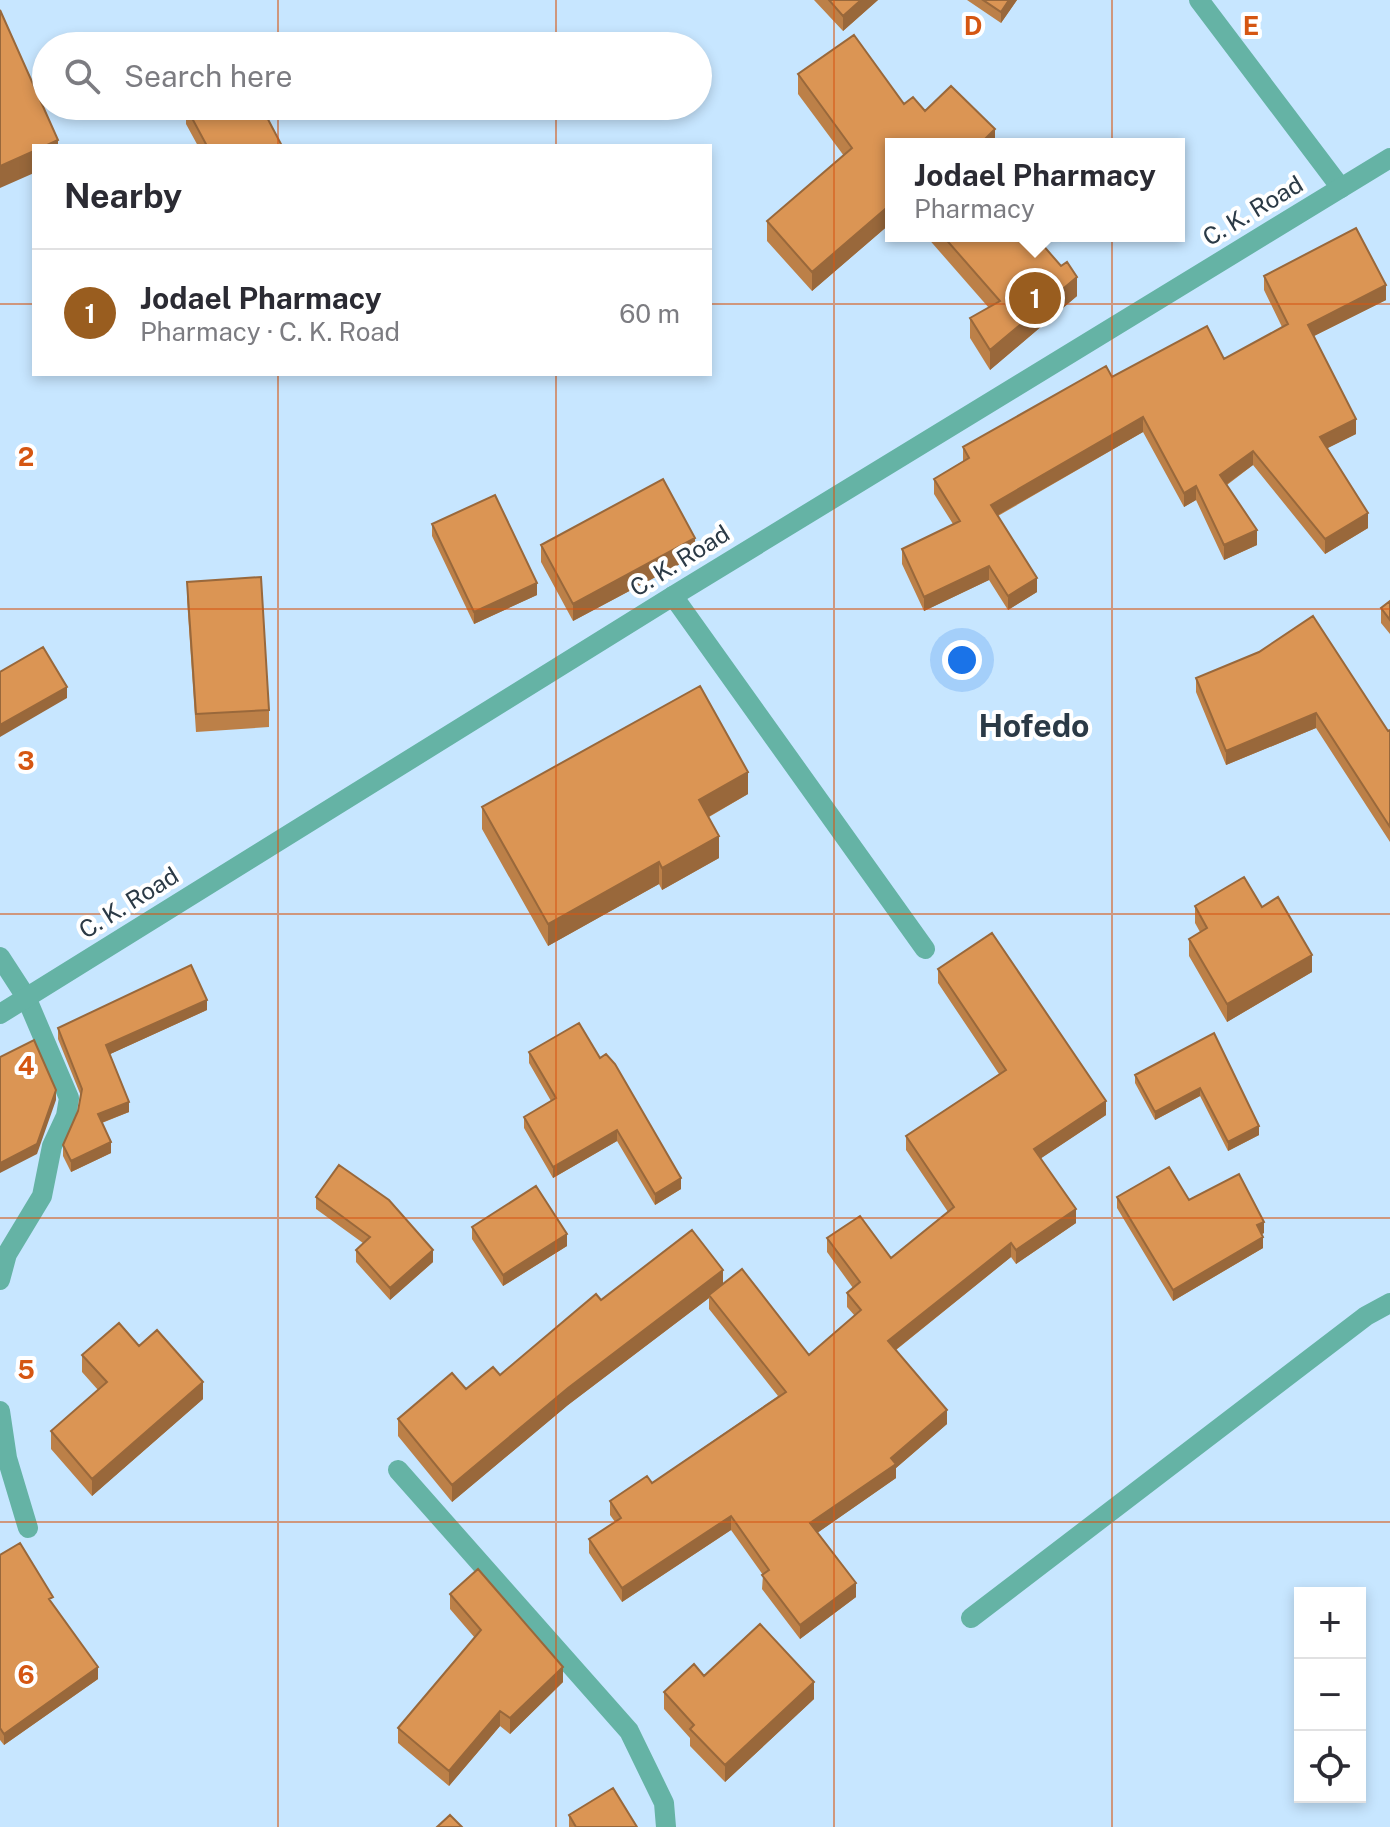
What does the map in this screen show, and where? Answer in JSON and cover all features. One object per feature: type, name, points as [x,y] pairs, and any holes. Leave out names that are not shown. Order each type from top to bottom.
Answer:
[{"type":"street","points":[[1199,0],[1341,188]]},
{"type":"street","name":"C. K. Road","points":[[0,1014],[673,596],[1390,159]]},
{"type":"street","points":[[673,596],[925,949]]},
{"type":"street","points":[[0,957],[26,997],[69,1098],[66,1116],[52,1146],[42,1196],[7,1254],[0,1280]]},
{"type":"street","points":[[971,1618],[1366,1316],[1390,1303]]},
{"type":"street","points":[[0,1411],[7,1458],[28,1528]]},
{"type":"street","points":[[398,1470],[629,1731],[664,1803],[666,1827]]},
{"type":"building","points":[[829,0],[861,0],[843,16]]},
{"type":"building","points":[[983,0],[1009,0],[1001,12]]},
{"type":"building","points":[[0,10],[32,82],[32,120],[49,120],[58,140],[49,144],[32,144],[32,152],[0,166]]},
{"type":"building","points":[[854,35],[904,104],[913,97],[925,111],[951,86],[995,129],[986,138],[885,138],[885,209],[812,272],[767,221],[852,148],[798,74]]},
{"type":"building","points":[[193,120],[268,120],[281,144],[206,144]]},
{"type":"building","points":[[1356,228],[1386,285],[1308,325],[1356,419],[1320,437],[1368,513],[1325,539],[1253,451],[1220,475],[1257,530],[1224,545],[1196,486],[1184,493],[1143,417],[991,505],[1037,578],[1008,596],[989,566],[924,597],[902,549],[960,521],[934,479],[969,458],[963,447],[1106,366],[1112,377],[1207,326],[1224,359],[1288,324],[1264,276]]},
{"type":"building","points":[[948,242],[1040,242],[1061,266],[1067,262],[1077,277],[990,350],[970,318],[1000,301]]},
{"type":"building","points":[[663,479],[695,538],[573,604],[541,545]]},
{"type":"building","points":[[495,495],[537,583],[474,612],[432,524]]},
{"type":"building","points":[[261,577],[269,710],[196,714],[187,582]]},
{"type":"building","points":[[1390,601],[1390,620],[1381,608]]},
{"type":"building","points":[[1313,616],[1390,730],[1390,827],[1316,713],[1226,751],[1196,678],[1259,652]]},
{"type":"building","points":[[43,647],[67,687],[0,725],[0,672]]},
{"type":"building","points":[[700,686],[748,772],[699,800],[719,836],[662,868],[659,862],[548,924],[482,807]]},
{"type":"building","points":[[1244,877],[1262,907],[1278,897],[1312,955],[1227,1004],[1189,939],[1207,928],[1195,906]]},
{"type":"building","points":[[992,933],[1106,1101],[1034,1149],[1076,1209],[1016,1250],[1011,1243],[888,1341],[947,1410],[891,1458],[896,1464],[810,1523],[856,1583],[800,1625],[762,1575],[769,1570],[731,1516],[622,1588],[589,1539],[621,1518],[610,1501],[647,1476],[652,1483],[786,1392],[709,1295],[742,1269],[809,1355],[861,1310],[847,1293],[860,1282],[827,1238],[860,1216],[891,1258],[954,1207],[906,1136],[1006,1070],[938,969]]},
{"type":"building","points":[[191,965],[207,1000],[106,1045],[129,1102],[98,1114],[111,1142],[71,1161],[63,1145],[78,1111],[82,1089],[58,1028]]},
{"type":"building","points":[[579,1023],[600,1058],[606,1054],[615,1064],[681,1178],[655,1194],[617,1130],[553,1167],[524,1117],[556,1098],[529,1052]]},
{"type":"building","points":[[1214,1033],[1259,1126],[1228,1142],[1200,1088],[1155,1112],[1135,1075]]},
{"type":"building","points":[[34,1040],[56,1090],[37,1144],[0,1163],[0,1057]]},
{"type":"building","points":[[339,1165],[389,1200],[433,1250],[390,1288],[356,1250],[370,1237],[316,1197]]},
{"type":"building","points":[[1169,1167],[1189,1200],[1239,1174],[1264,1222],[1257,1225],[1263,1237],[1173,1290],[1117,1197]]},
{"type":"building","points":[[536,1186],[567,1234],[503,1275],[472,1227]]},
{"type":"building","points":[[692,1230],[723,1270],[568,1388],[452,1485],[398,1419],[452,1373],[466,1389],[493,1367],[500,1375],[596,1294],[601,1300]]},
{"type":"building","points":[[119,1323],[139,1346],[157,1330],[203,1382],[92,1479],[51,1431],[107,1382],[82,1355]]},
{"type":"building","points":[[20,1543],[53,1597],[49,1599],[98,1667],[4,1734],[0,1728],[0,1555]]},
{"type":"building","points":[[478,1569],[563,1667],[510,1718],[500,1711],[449,1771],[398,1728],[481,1630],[450,1594]]},
{"type":"building","points":[[760,1624],[814,1682],[725,1765],[690,1729],[694,1725],[664,1692],[694,1664],[704,1676]]},
{"type":"building","points":[[613,1788],[637,1827],[576,1827],[569,1815]]},
{"type":"building","points":[[450,1815],[462,1827],[437,1827]]},
{"type":"place","name":"Jodael Pharmacy","points":[[1035,298]]},
{"type":"district","name":"Hofedo","points":[[1034,726]]}]
